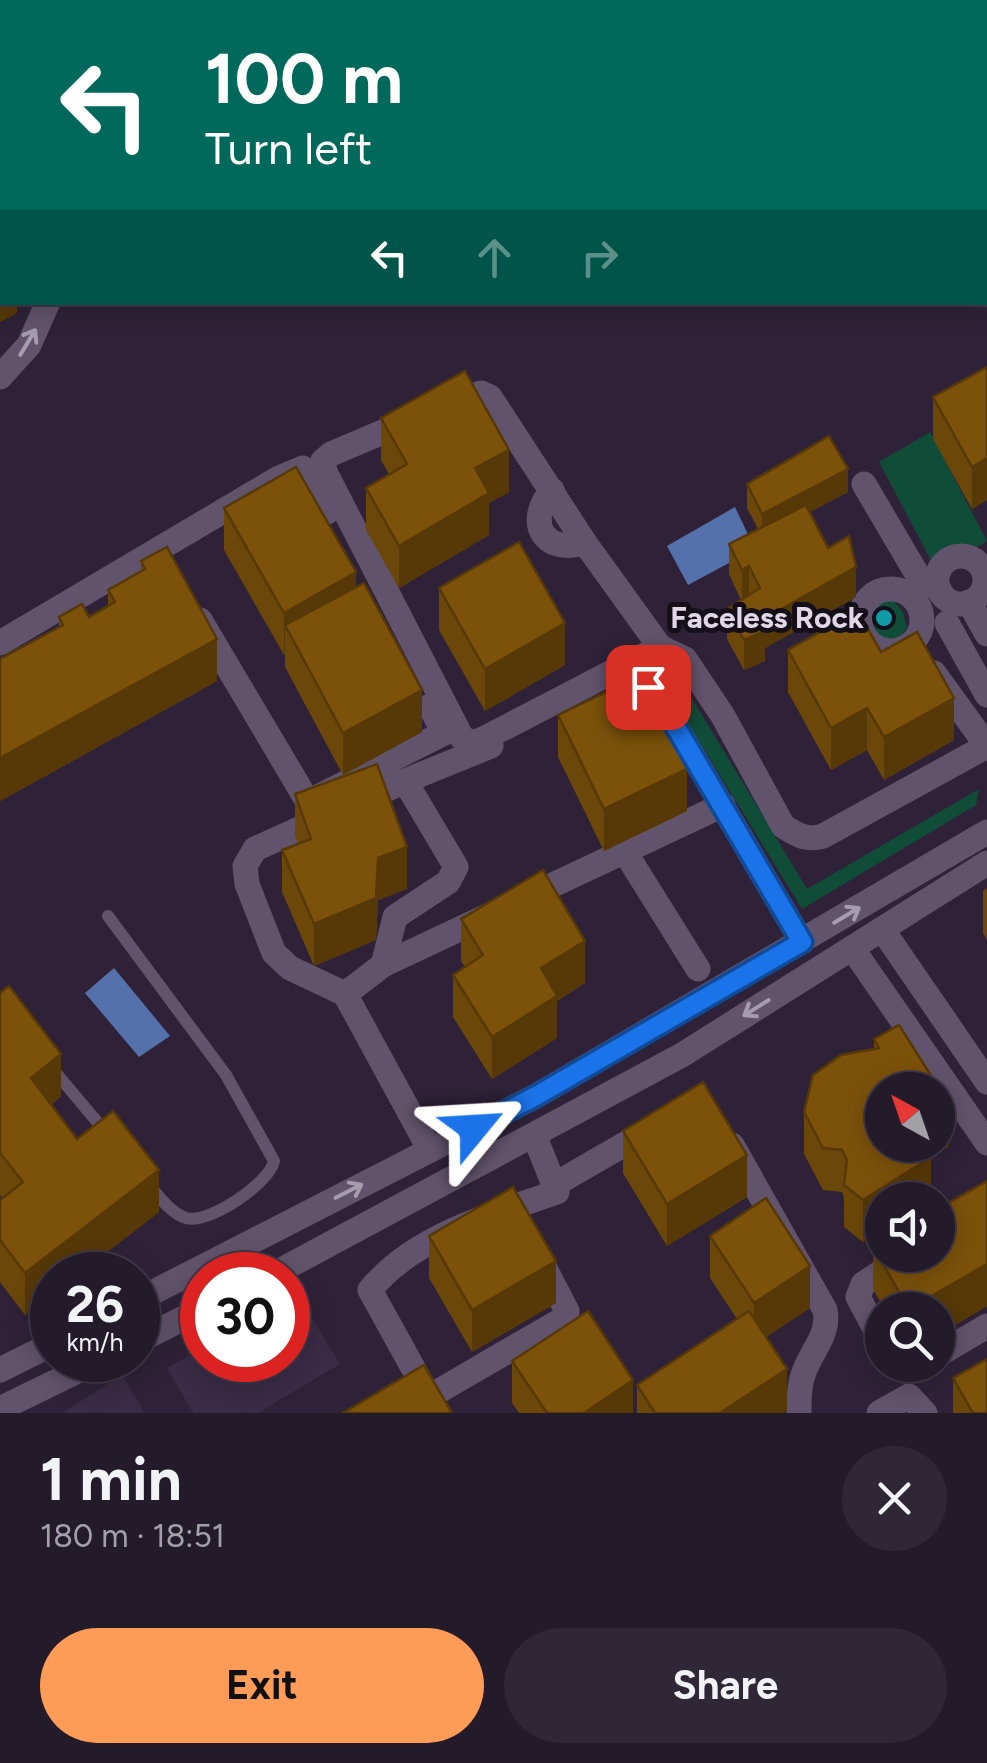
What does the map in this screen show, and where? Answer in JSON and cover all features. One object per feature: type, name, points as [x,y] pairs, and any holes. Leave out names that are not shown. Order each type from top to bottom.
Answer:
[{"type":"street","points":[[0,377],[29,345],[47,305]]},
{"type":"street","points":[[660,648],[485,738],[473,743],[462,738],[325,472],[323,460],[348,446],[481,393],[490,398],[660,648],[685,659],[723,716],[783,826],[799,836],[812,840],[824,836],[987,746],[941,681],[909,646]]},
{"type":"street","points":[[0,643],[164,558],[280,478],[303,468],[444,733],[308,802],[188,600]]},
{"type":"street","points":[[864,484],[924,586]]},
{"type":"street","points":[[969,602],[953,602],[924,586],[880,592],[871,597],[860,615],[864,635],[870,644],[889,652],[916,640],[923,620],[917,602],[924,586],[950,558],[973,558],[984,570],[985,586],[969,602]]},
{"type":"street","points":[[969,602],[987,634]]},
{"type":"street","points":[[947,622],[987,695]]},
{"type":"street","points":[[430,1150],[344,994],[290,968],[274,953],[247,884],[244,866],[255,848],[404,781],[648,687],[658,696],[802,942]]},
{"type":"street","points":[[383,965],[395,917],[448,882],[456,867],[404,781]]},
{"type":"street","points":[[344,994],[383,965],[723,806]]},
{"type":"street","points":[[160,1289],[536,1096],[987,832]]},
{"type":"street","points":[[625,852],[698,969]]},
{"type":"street","points":[[310,1256],[682,1055],[987,864]]},
{"type":"street","points":[[882,929],[987,1082]]},
{"type":"street","points":[[852,948],[987,1143]]},
{"type":"street","points":[[554,1186],[672,1117]]},
{"type":"street","points":[[724,1130],[824,1310],[825,1330],[804,1370],[799,1413]]},
{"type":"street","points":[[520,1223],[557,1192],[534,1135]]},
{"type":"street","points":[[304,1214],[326,1248]]},
{"type":"street","points":[[486,1216],[520,1223],[567,1311],[563,1319],[433,1405],[370,1290],[383,1274],[410,1256],[486,1216]]},
{"type":"street","points":[[865,1310],[858,1297],[863,1284],[881,1272]]},
{"type":"street","points":[[955,1345],[987,1326]]},
{"type":"street","points":[[0,1370],[30,1355]]},
{"type":"street","points":[[0,1409],[55,1382]]},
{"type":"street","points":[[879,1413],[909,1396],[924,1413]]},
{"type":"lane","points":[[108,916],[226,1076],[274,1161],[272,1172],[260,1184],[207,1217],[190,1220],[171,1208],[134,1167]]},
{"type":"lane","points":[[37,1050],[122,1152]]},
{"type":"shaded area","points":[[310,1315],[340,1364],[310,1382]]},
{"type":"shaded area","points":[[180,1361],[180,1382],[310,1382],[258,1413],[193,1413],[167,1368]]},
{"type":"shaded area","points":[[111,1382],[126,1382],[145,1413],[62,1413]]},
{"type":"green space","points":[[930,432],[987,541],[945,566],[934,566],[879,462]]},
{"type":"green space","points":[[888,594],[903,612],[907,628],[894,645],[882,646],[867,617],[872,606]]},
{"type":"green space","points":[[673,667],[807,889],[979,789],[976,805],[802,909],[658,674]]},
{"type":"water","points":[[735,507],[755,549],[688,585],[667,546]]},
{"type":"water","points":[[114,968],[170,1036],[139,1057],[85,993]]},
{"type":"building","points":[[987,367],[987,458],[972,467],[933,397]]},
{"type":"building","points":[[465,371],[509,450],[475,468],[489,493],[399,546],[366,488],[407,464],[381,418]]},
{"type":"building","points":[[829,436],[848,469],[762,514],[747,484]]},
{"type":"building","points":[[296,467],[356,572],[284,613],[224,508]]},
{"type":"building","points":[[806,505],[828,548],[849,536],[856,567],[760,621],[765,631],[744,640],[727,609],[760,588],[749,566],[742,570],[729,544]]},
{"type":"building","points":[[519,542],[565,623],[485,669],[439,588]]},
{"type":"building","points":[[167,547],[217,639],[0,758],[0,659],[63,625],[59,617],[82,604],[89,617],[115,602],[108,590],[145,569],[141,561]]},
{"type":"building","points":[[364,583],[422,690],[343,733],[285,625]]},
{"type":"building","points":[[858,611],[881,652],[917,632],[954,698],[884,737],[867,708],[831,728],[788,650]]},
{"type":"building","points":[[641,675],[687,769],[604,809],[558,715]]},
{"type":"building","points":[[377,764],[407,847],[378,858],[376,898],[314,924],[282,850],[311,839],[295,794]]},
{"type":"building","points":[[543,870],[585,941],[541,968],[557,996],[492,1037],[453,975],[483,955],[461,919]]},
{"type":"building","points":[[9,986],[61,1054],[31,1078],[77,1139],[113,1111],[159,1170],[52,1252],[30,1252],[30,1269],[25,1273],[0,1240],[0,1200],[23,1182],[0,1153],[0,993]]},
{"type":"building","points":[[899,1025],[929,1072],[865,1072],[865,1162],[923,1162],[891,1182],[865,1182],[863,1200],[844,1185],[847,1160],[842,1150],[823,1148],[804,1112],[813,1075],[841,1055],[879,1048],[874,1039]]},
{"type":"building","points":[[703,1082],[747,1155],[667,1204],[623,1131]]},
{"type":"building","points":[[987,1181],[987,1264],[938,1292],[899,1292],[888,1272],[955,1272],[955,1199]]},
{"type":"building","points":[[513,1187],[556,1261],[472,1310],[429,1236]]},
{"type":"building","points":[[766,1198],[810,1266],[754,1303],[710,1236]]},
{"type":"building","points":[[588,1311],[633,1380],[584,1413],[547,1413],[512,1361]]},
{"type":"building","points":[[749,1311],[787,1369],[720,1413],[655,1413],[637,1385]]},
{"type":"building","points":[[987,1359],[987,1413],[973,1413],[955,1377]]},
{"type":"building","points":[[424,1365],[452,1413],[343,1413]]},
{"type":"place","name":"Faceless Rock","points":[[884,618]]},
{"type":"route","points":[[474,1128],[802,942],[658,696],[648,687]]}]
